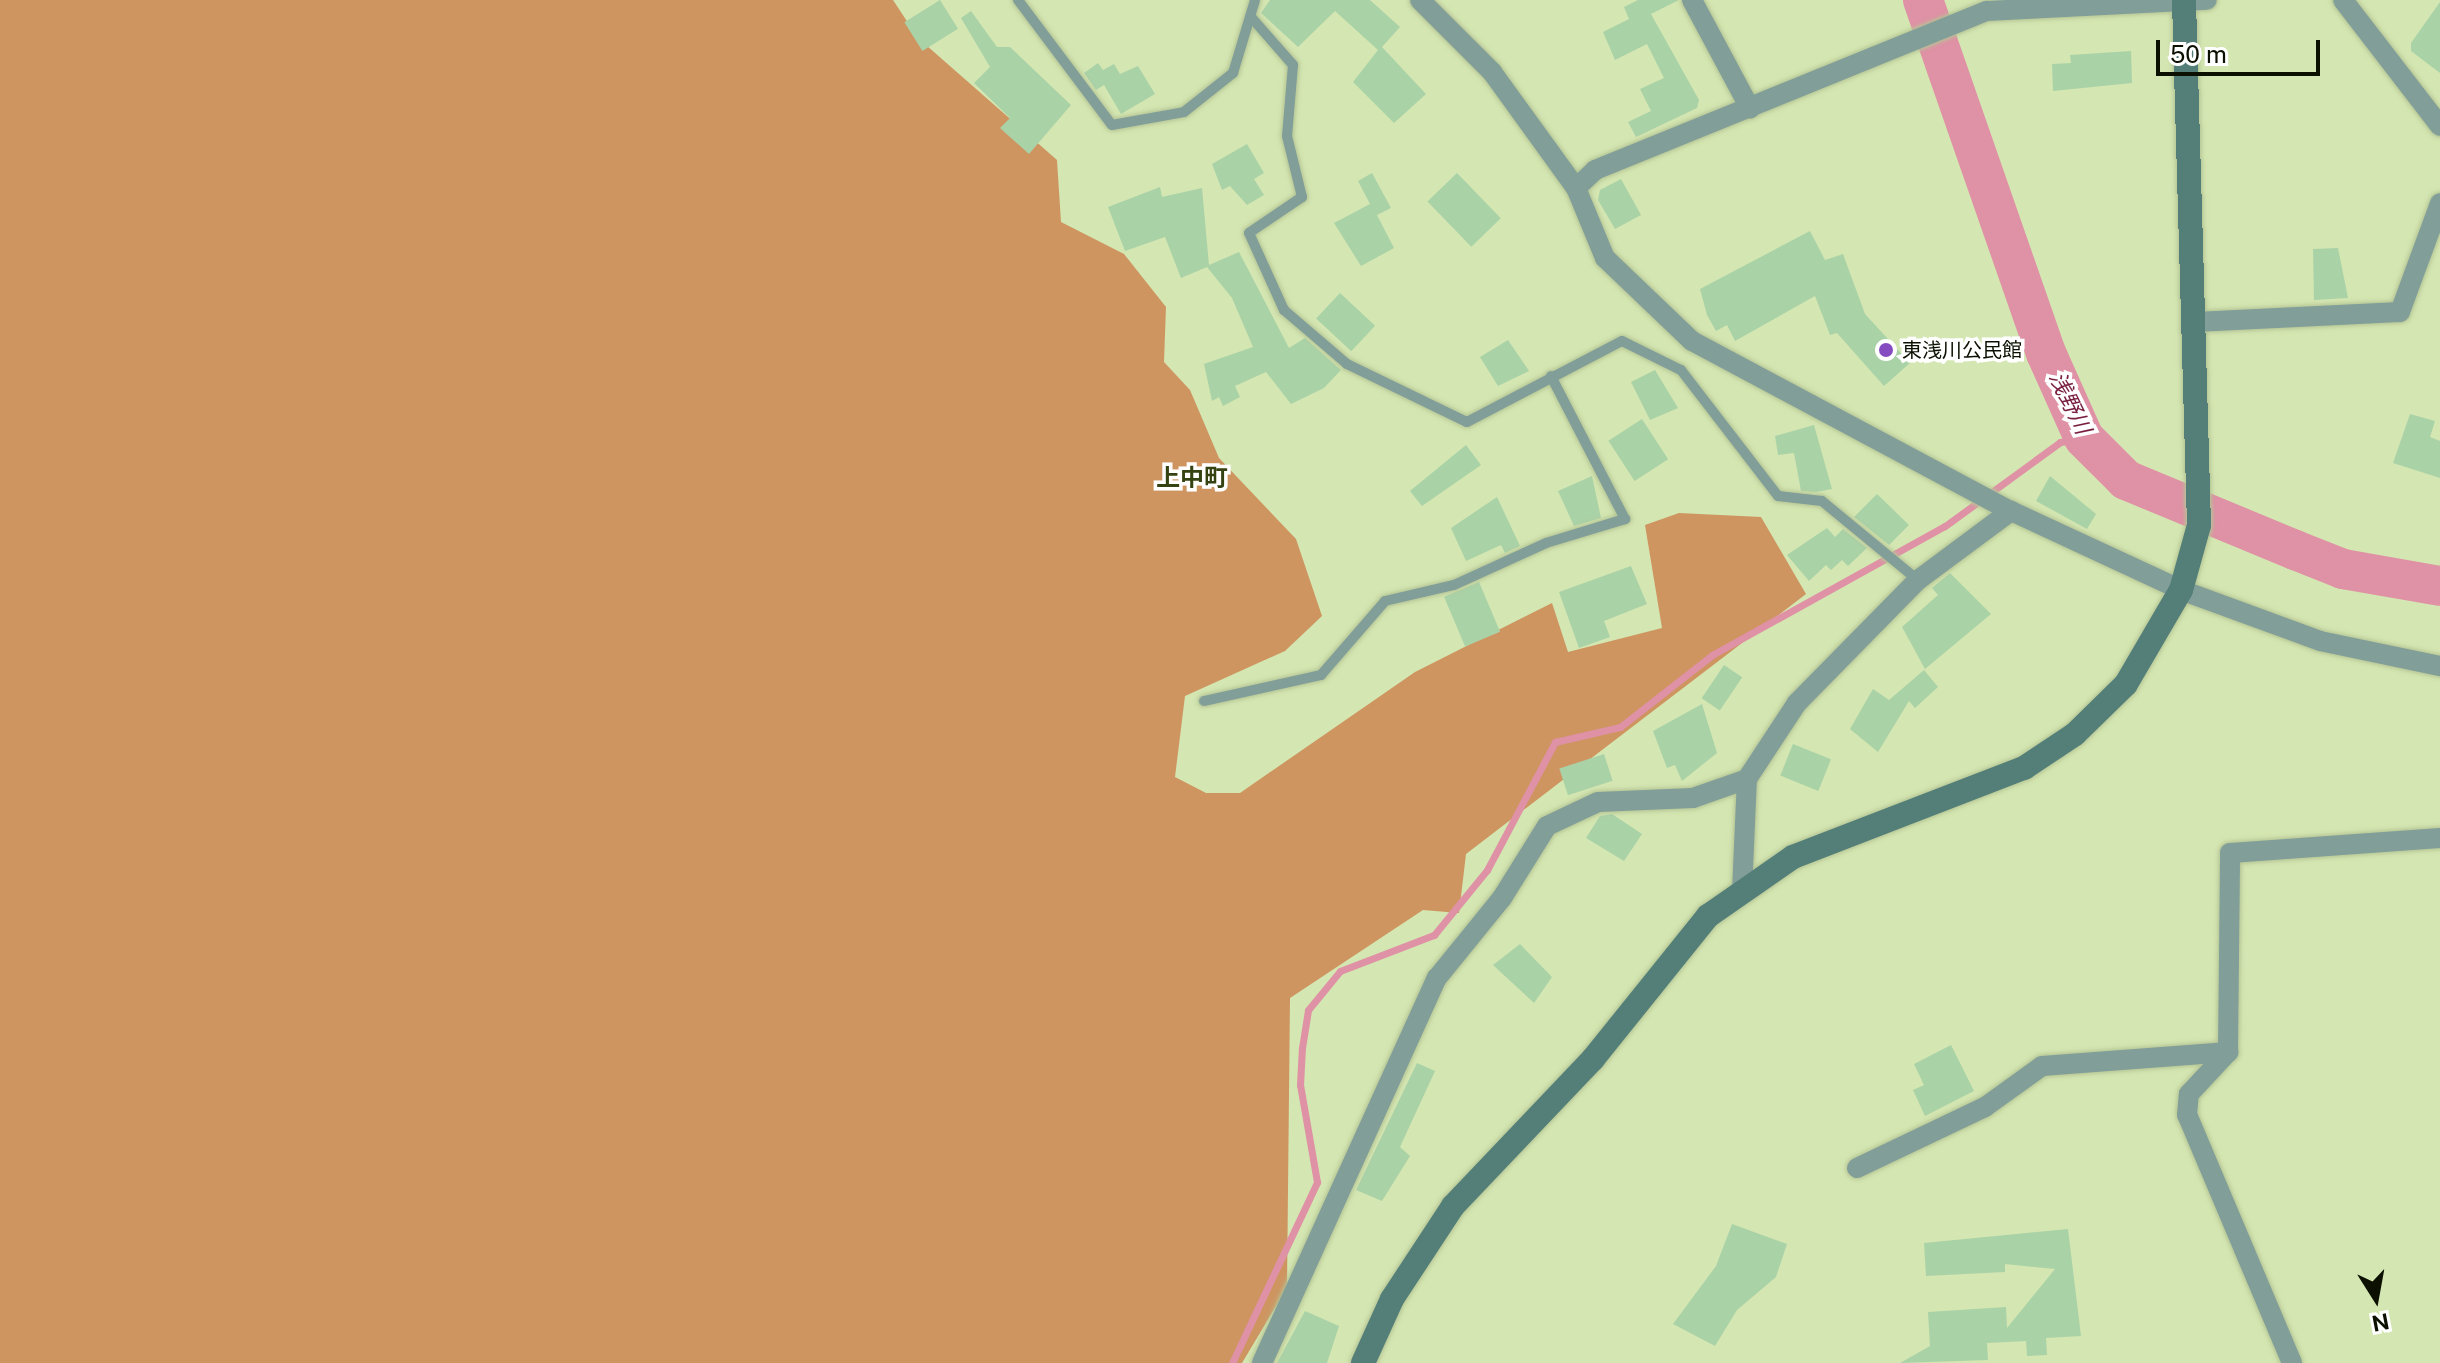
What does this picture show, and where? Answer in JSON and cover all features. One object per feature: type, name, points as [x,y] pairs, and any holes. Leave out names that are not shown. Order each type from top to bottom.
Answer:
[{"type":"street","points":[[1420,0],[1492,72],[1576,188],[1605,258],[1670,325],[2004,507],[2181,590],[2320,641],[2440,666]]},
{"type":"street","points":[[1692,0],[1750,108]]},
{"type":"street","points":[[2343,0],[2440,126]]},
{"type":"street","points":[[1363,1363],[1392,1299],[1453,1206],[1593,1059],[1708,916],[1793,857],[2024,768],[2075,734],[2126,684],[2181,590],[2199,525],[2201,444],[2195,322],[2192,1],[1987,11],[1883,56],[1595,170],[1576,188]]},
{"type":"street","points":[[2195,322],[2400,312],[2440,203]]},
{"type":"street","points":[[1262,1363],[1437,978],[1502,898],[1547,826],[1598,802],[1693,798],[1747,779],[1847,645],[1913,576],[2004,507]]},
{"type":"street","points":[[1742,892],[1747,779]]},
{"type":"street","points":[[2292,1363],[2187,1115],[2189,1094],[2228,1052],[2230,853],[2440,838]]},
{"type":"street","points":[[1857,1168],[1985,1107],[2042,1066],[2228,1052]]},
{"type":"lane","points":[[1018,0],[1112,125],[1152,122],[1196,102],[1233,73],[1255,0]]},
{"type":"lane","points":[[1251,17],[1293,65],[1287,136],[1302,197],[1249,233],[1284,310],[1347,364],[1467,422],[1622,341],[1681,370],[1778,496],[1822,501],[1913,576]]},
{"type":"lane","points":[[1204,701],[1321,675],[1385,601],[1454,585],[1546,543],[1625,519],[1551,376]]},
{"type":"shaded area","points":[[0,0],[893,0],[918,38],[1057,160],[1061,222],[1124,254],[1166,307],[1164,362],[1190,390],[1219,458],[1296,539],[1322,616],[1285,651],[1185,696],[1175,777],[1206,793],[1240,793],[1415,672],[1552,603],[1568,652],[1662,628],[1645,525],[1679,513],[1761,517],[1806,594],[1466,854],[1459,913],[1423,910],[1290,998],[1287,1288],[1242,1363],[0,1363]]},
{"type":"building","points":[[940,0],[958,29],[922,51],[904,22]]},
{"type":"building","points":[[1270,0],[1370,0],[1400,27],[1382,47],[1426,94],[1394,123],[1353,82],[1378,50],[1335,11],[1298,47],[1261,13]]},
{"type":"building","points":[[1638,0],[1679,0],[1651,14],[1699,100],[1697,108],[1636,137],[1628,122],[1651,111],[1640,89],[1664,78],[1647,44],[1615,60],[1603,32],[1629,19],[1624,7]]},
{"type":"building","points":[[2440,2],[2440,73],[2411,51],[2411,43]]},
{"type":"building","points":[[971,11],[997,47],[1010,47],[1071,105],[1029,154],[1000,128],[1010,118],[974,83],[990,67],[961,18]]},
{"type":"building","points":[[2131,51],[2132,83],[2053,91],[2052,64],[2071,63],[2070,55]]},
{"type":"building","points":[[1098,63],[1103,70],[1114,64],[1120,74],[1138,66],[1155,94],[1121,114],[1104,85],[1096,90],[1084,73]]},
{"type":"building","points":[[1247,144],[1264,173],[1254,179],[1264,195],[1247,205],[1230,186],[1222,190],[1212,164]]},
{"type":"building","points":[[1372,173],[1391,208],[1377,215],[1394,248],[1361,266],[1334,223],[1370,204],[1358,181]]},
{"type":"building","points":[[1457,173],[1501,218],[1471,247],[1428,201]]},
{"type":"building","points":[[1621,179],[1641,215],[1615,229],[1598,200],[1600,190]]},
{"type":"building","points":[[1160,187],[1162,197],[1202,188],[1209,265],[1239,252],[1289,348],[1305,338],[1341,370],[1324,388],[1291,404],[1266,372],[1235,386],[1240,397],[1223,406],[1219,397],[1212,401],[1204,364],[1253,347],[1232,298],[1207,267],[1181,278],[1165,237],[1125,251],[1108,207]]},
{"type":"building","points":[[1810,231],[1825,260],[1843,254],[1865,314],[1910,363],[1884,386],[1837,333],[1830,335],[1815,296],[1735,341],[1727,325],[1716,331],[1707,315],[1700,289]]},
{"type":"building","points":[[2338,248],[2348,298],[2314,300],[2313,249]]},
{"type":"building","points":[[1340,293],[1375,326],[1351,351],[1316,319]]},
{"type":"building","points":[[1508,340],[1529,371],[1498,386],[1480,357]]},
{"type":"building","points":[[1655,370],[1678,408],[1650,420],[1631,382]]},
{"type":"building","points":[[2410,414],[2435,421],[2430,437],[2440,441],[2440,478],[2393,463]]},
{"type":"building","points":[[1642,419],[1668,459],[1635,481],[1608,441]]},
{"type":"building","points":[[1814,425],[1832,489],[1801,491],[1794,453],[1778,455],[1775,436]]},
{"type":"building","points":[[1466,445],[1481,465],[1422,506],[1410,491]]},
{"type":"building","points":[[1592,476],[1601,518],[1574,526],[1558,491]]},
{"type":"building","points":[[2050,476],[2096,514],[2087,529],[2036,501]]},
{"type":"building","points":[[1877,494],[1909,525],[1889,545],[1854,517]]},
{"type":"building","points":[[1497,497],[1520,546],[1505,553],[1501,545],[1466,561],[1451,528]]},
{"type":"building","points":[[1827,528],[1835,537],[1843,529],[1867,548],[1848,566],[1842,560],[1831,570],[1826,565],[1809,581],[1787,555]]},
{"type":"building","points":[[1631,566],[1647,604],[1604,621],[1610,637],[1579,648],[1559,592]]},
{"type":"building","points":[[1950,573],[1991,614],[1925,669],[1902,627],[1938,595],[1932,588]]},
{"type":"building","points":[[1479,582],[1500,632],[1465,647],[1444,597]]},
{"type":"building","points":[[1724,665],[1742,677],[1720,710],[1702,698]]},
{"type":"building","points":[[1924,670],[1938,687],[1915,708],[1909,701],[1878,752],[1850,729],[1873,689],[1889,700]]},
{"type":"building","points":[[1702,704],[1717,753],[1682,781],[1675,765],[1667,768],[1653,731]]},
{"type":"building","points":[[1793,744],[1831,759],[1818,791],[1780,776]]},
{"type":"building","points":[[1604,754],[1613,781],[1568,795],[1559,769]]},
{"type":"building","points":[[1612,814],[1642,834],[1624,861],[1586,838],[1600,816]]},
{"type":"building","points":[[1520,944],[1552,977],[1534,1003],[1493,965]]},
{"type":"building","points":[[1951,1045],[1974,1091],[1925,1116],[1913,1090],[1924,1085],[1914,1064]]},
{"type":"building","points":[[1417,1063],[1435,1071],[1400,1147],[1410,1156],[1382,1201],[1356,1190]]},
{"type":"building","points":[[1732,1224],[1787,1244],[1776,1277],[1737,1310],[1715,1346],[1673,1324],[1716,1266]]},
{"type":"building","points":[[2068,1229],[2081,1336],[2046,1338],[2047,1355],[2027,1356],[2026,1341],[1987,1343],[1988,1360],[1900,1363],[1930,1346],[1928,1312],[2006,1307],[2007,1328],[2055,1269],[2005,1264],[2005,1272],[1926,1276],[1924,1243]]},
{"type":"building","points":[[1305,1311],[1339,1326],[1327,1363],[1277,1363]]},
{"type":"waterway","name":"浅野川","points":[[1923,0],[2046,353],[2084,438],[2126,480],[2343,569],[2440,586]]},
{"type":"waterway","points":[[1232,1363],[1317,1182],[1300,1085],[1302,1048],[1308,1010],[1340,971],[1434,935],[1487,870],[1555,742],[1620,727],[1712,655],[1945,526],[2060,442],[2084,438]]},
{"type":"place","name":"東浅川公民館","points":[[1886,350]]},
{"type":"district","name":"上中町","points":[[1192,478]]}]
